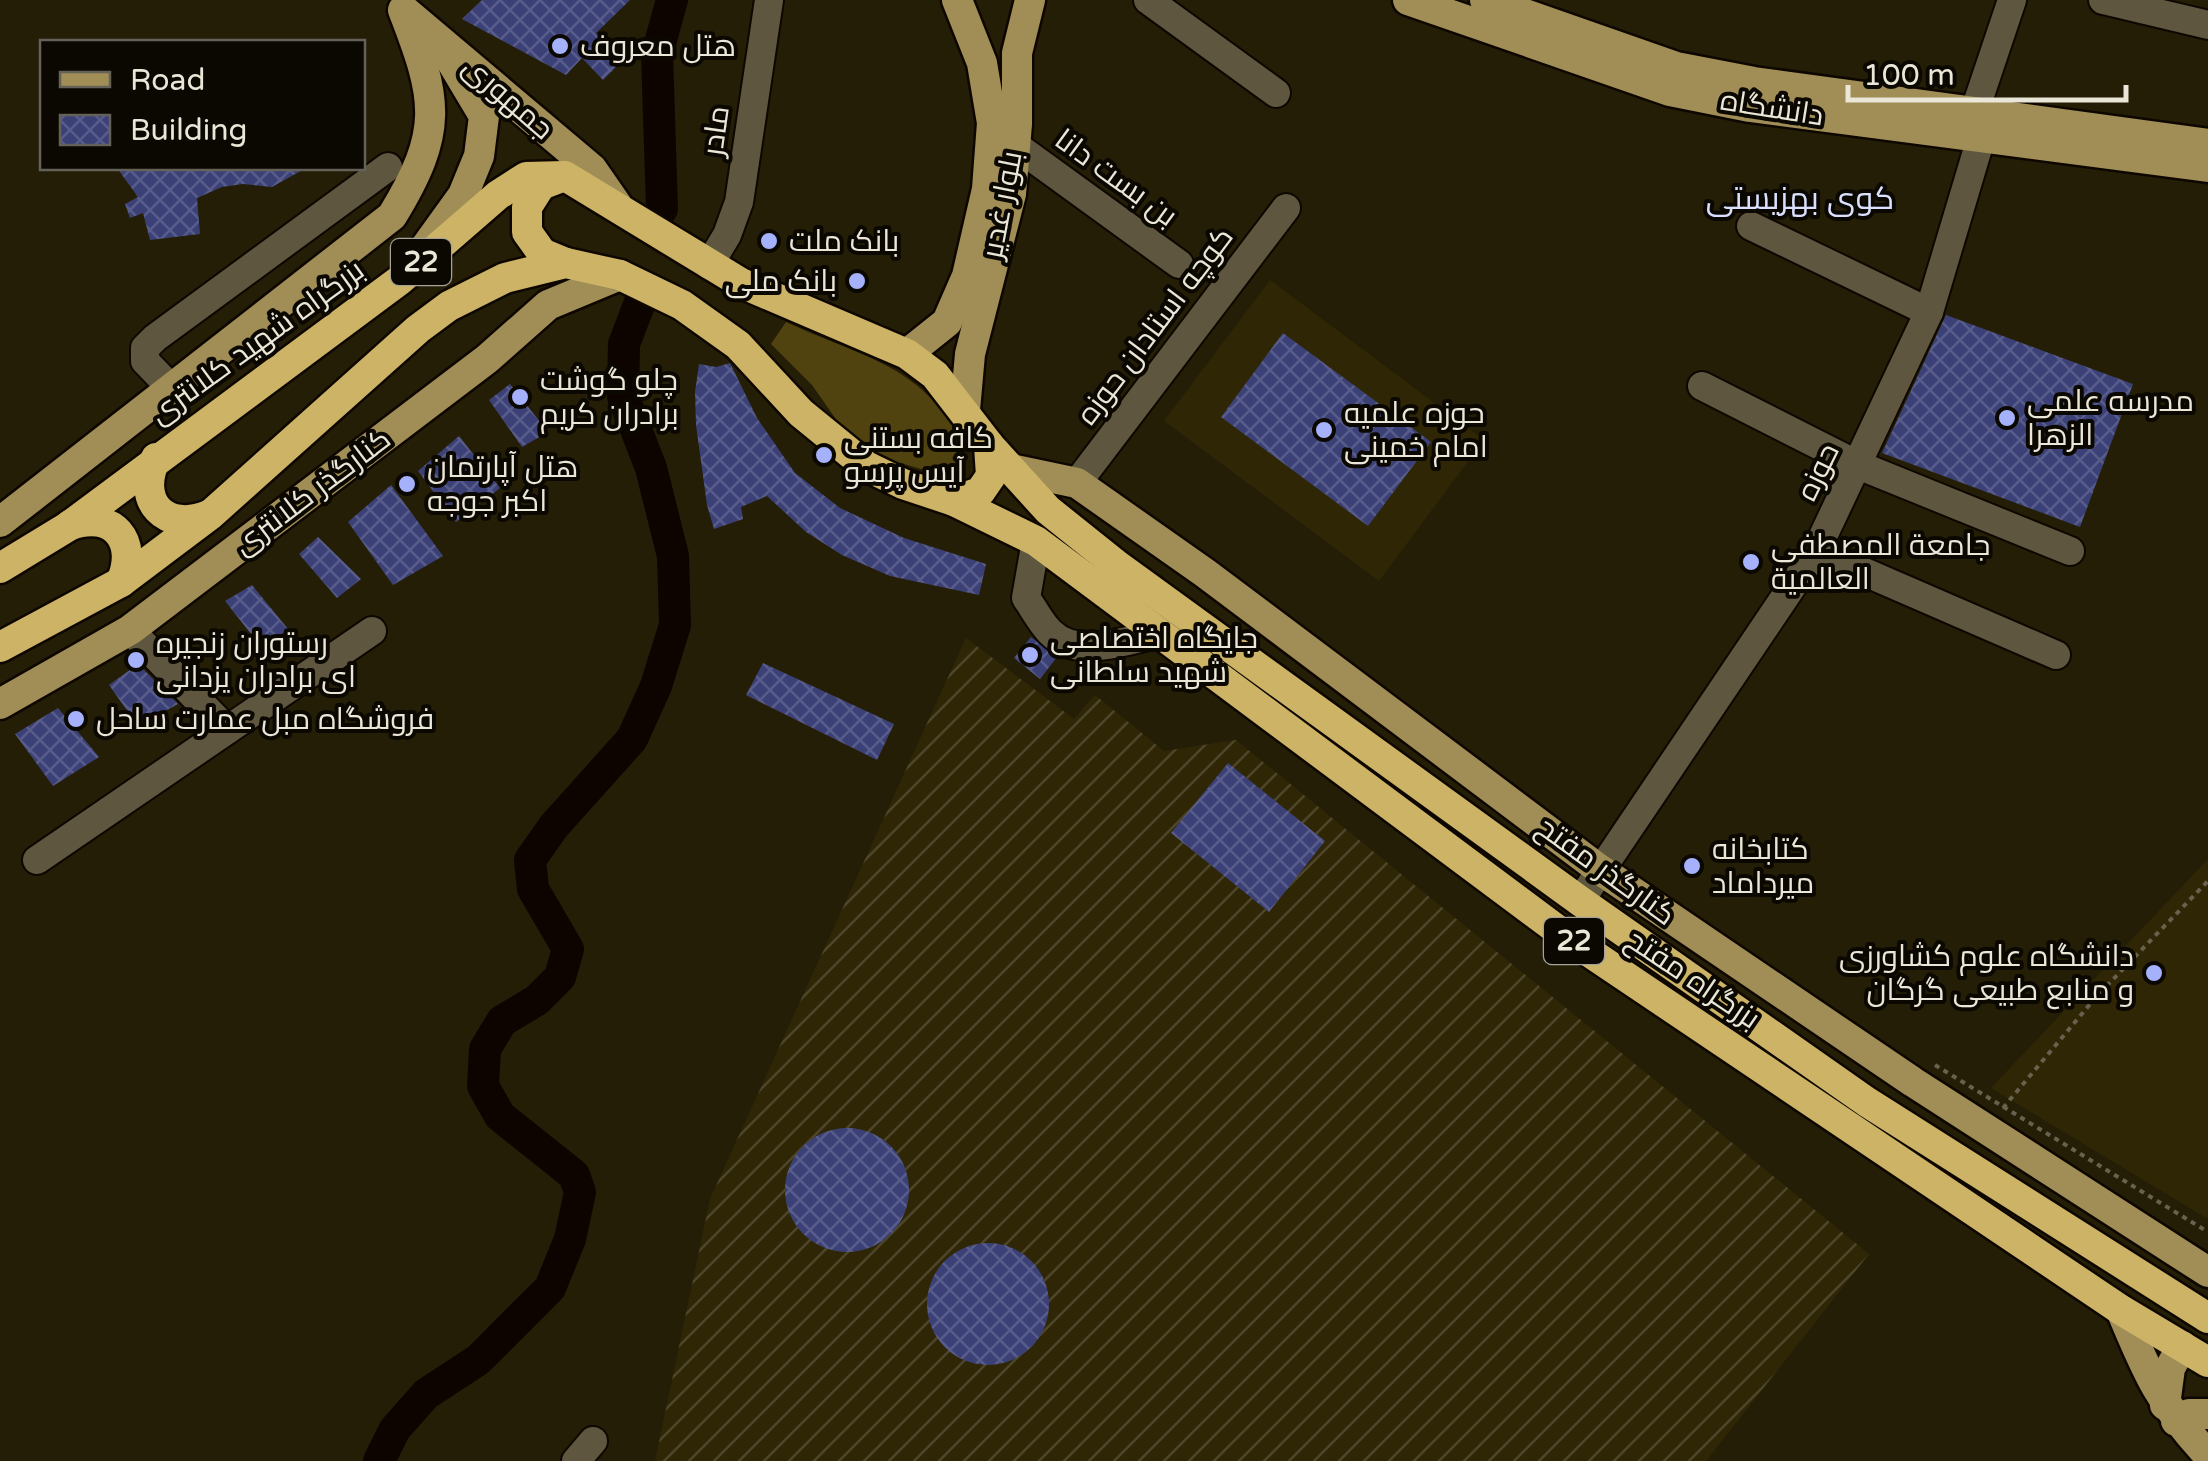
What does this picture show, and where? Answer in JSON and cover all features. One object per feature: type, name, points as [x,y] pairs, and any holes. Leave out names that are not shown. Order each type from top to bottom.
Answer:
[{"type":"highway","name":"22","points":[[565,176],[741,283],[907,354],[935,375],[989,445]]},
{"type":"highway","name":"بزرگراه شهید کلانتری","points":[[0,568],[69,526],[400,280],[498,195],[526,177],[565,176]]},
{"type":"highway","points":[[565,176],[541,185],[527,207],[528,232],[542,254],[566,263]]},
{"type":"highway","name":"22","points":[[0,647],[121,582],[210,515],[418,328],[448,306],[505,278],[566,263],[620,275],[682,305],[738,345],[801,412],[866,466],[903,484],[954,501]]},
{"type":"highway","points":[[954,501],[980,492],[991,476],[989,445]]},
{"type":"highway","name":"بزرگراه مفتح","points":[[989,445],[1048,510],[1580,900],[1868,1102],[2208,1318]]},
{"type":"highway","points":[[156,458],[148,475],[148,494],[158,510],[174,520],[192,522],[210,515]]},
{"type":"highway","name":"بزرگراه مفتح","points":[[954,501],[1036,540],[1567,936],[2121,1310],[2195,1354]]},
{"type":"highway","points":[[69,526],[86,520],[104,522],[118,532],[127,548],[128,566],[121,582]]},
{"type":"main road","name":"بلوار غدیر","points":[[907,354],[946,322],[966,276],[987,189],[992,123],[982,63],[958,0]]},
{"type":"main road","name":"بلوار غدیر","points":[[965,410],[970,354],[1010,194],[1016,52],[1030,0]]},
{"type":"main road","name":"دانشگاه","points":[[1408,0],[1670,91],[1750,107],[2208,144]]},
{"type":"main road","name":"دانشگاه","points":[[1485,0],[1676,67],[2208,167]]},
{"type":"main road","name":"جمهوری","points":[[397,5],[592,169],[617,205]]},
{"type":"main road","points":[[0,522],[392,216],[418,174],[430,136],[424,64],[397,5]]},
{"type":"main road","points":[[400,280],[463,195],[479,156],[484,116],[435,36]]},
{"type":"main road","name":"کنارگذر کلانتری","points":[[0,704],[130,630],[487,359],[548,305],[620,275]]},
{"type":"main road","name":"کنارگذر مفتح","points":[[1011,469],[1077,483],[1205,573],[1599,869],[1913,1082],[2208,1272]]},
{"type":"main road","points":[[1178,608],[1205,573]]},
{"type":"main road","points":[[2121,1310],[2144,1366],[2170,1413],[2208,1456]]},
{"type":"main road","points":[[2170,1413],[2170,1368],[2195,1354]]},
{"type":"main road","points":[[2170,1413],[2208,1414]]},
{"type":"street","name":"مادر","points":[[708,265],[728,235],[739,202],[769,0]]},
{"type":"street","points":[[1148,0],[1276,93]]},
{"type":"street","name":"حوزه","points":[[1580,900],[1816,551],[1858,464],[1929,312],[2012,0]]},
{"type":"street","points":[[2103,0],[2208,25]]},
{"type":"street","name":"بن بست دانا","points":[[1015,145],[1179,264]]},
{"type":"street","points":[[170,388],[145,361],[145,348],[388,168]]},
{"type":"street","name":"کوچه استادان حوزه","points":[[1077,483],[1286,208]]},
{"type":"street","points":[[1751,226],[1929,312]]},
{"type":"street","points":[[1702,386],[1858,464],[2070,551]]},
{"type":"street","points":[[1036,540],[1026,598],[1051,634],[1067,643],[1102,646],[1160,633]]},
{"type":"street","points":[[1816,551],[2056,655]]},
{"type":"street","points":[[130,630],[227,730]]},
{"type":"street","points":[[37,860],[372,631]]},
{"type":"path","points":[[2003,1108],[2096,997],[2208,880]]},
{"type":"path","points":[[1920,1056],[2208,1232]]},
{"type":"shaded area","name":"حوزه علمیه امام خمینی","points":[[1270,280],[1484,440],[1379,581],[1164,421]]},
{"type":"shaded area","points":[[786,322],[885,365],[926,393],[962,439],[956,472],[928,471],[880,457],[838,422],[812,385],[771,344]]},
{"type":"shaded area","points":[[966,638],[1074,719],[1095,695],[1164,751],[1236,740],[1869,1254],[1706,1461],[655,1461],[710,1199]]},
{"type":"shaded area","name":"دانشگاه علوم کشاورزی و منابع طبیعی گرگان","points":[[2208,859],[2208,1219],[1991,1088]]},
{"type":"building","name":"هتل معروف","points":[[482,0],[630,0],[596,33],[622,61],[603,80],[582,58],[566,75],[462,19]]},
{"type":"building","points":[[118,170],[302,170],[272,187],[222,187],[197,198],[200,234],[150,240],[143,213],[130,218],[125,204],[138,197]]},
{"type":"building","name":"مدرسه علمی الزهرا","points":[[1946,315],[2133,384],[2080,527],[1882,453]]},
{"type":"building","points":[[1283,333],[1431,442],[1368,526],[1221,417]]},
{"type":"building","points":[[730,363],[757,418],[795,473],[840,508],[904,538],[986,564],[979,595],[890,576],[842,555],[806,532],[767,496],[741,507],[743,519],[714,529],[707,505],[695,392],[699,364],[716,367]]},
{"type":"building","points":[[510,384],[548,432],[522,447],[489,400]]},
{"type":"building","points":[[459,436],[500,488],[456,522],[418,471]]},
{"type":"building","points":[[391,485],[443,556],[393,585],[348,522]]},
{"type":"building","points":[[318,537],[361,579],[337,598],[299,554]]},
{"type":"building","points":[[252,585],[288,629],[263,649],[225,601]]},
{"type":"building","points":[[1031,637],[1057,657],[1040,679],[1014,658]]},
{"type":"building","points":[[763,663],[894,724],[877,760],[746,695]]},
{"type":"building","points":[[138,664],[178,704],[138,726],[109,685]]},
{"type":"building","points":[[58,708],[99,757],[53,786],[15,734]]},
{"type":"building","points":[[1228,763],[1325,841],[1269,912],[1171,833]]},
{"type":"building","points":[[847,1128],[871,1133],[891,1146],[904,1166],[909,1190],[904,1214],[891,1234],[871,1247],[847,1252],[823,1247],[803,1234],[790,1214],[785,1190],[790,1166],[803,1146],[823,1133]]},
{"type":"building","points":[[988,1243],[1011,1247],[1031,1261],[1045,1281],[1049,1304],[1045,1327],[1031,1347],[1011,1361],[988,1365],[965,1361],[945,1347],[931,1327],[927,1304],[931,1281],[945,1261],[965,1247]]},
{"type":"waterway","points":[[662,209],[657,54],[672,0]]},
{"type":"waterway","points":[[379,1461],[395,1429],[426,1394],[478,1360],[550,1288],[570,1239],[580,1192],[574,1175],[500,1116],[483,1086],[485,1049],[502,1021],[537,1000],[560,977],[568,949],[533,889],[530,860],[554,826],[632,739],[656,686],[675,625],[673,556],[651,468],[623,396],[624,344],[642,297]]},
{"type":"place","name":"هتل معروف","points":[[560,46]]},
{"type":"place","name":"بانک ملت","points":[[769,241]]},
{"type":"place","name":"بانک ملی","points":[[857,281]]},
{"type":"place","name":"چلو گوشت برادران کریم","points":[[520,397]]},
{"type":"place","name":"مدرسه علمی الزهرا","points":[[2007,418]]},
{"type":"place","name":"حوزه علمیه امام خمینی","points":[[1324,430]]},
{"type":"place","name":"کافه بستنی آیس پرسو","points":[[824,455]]},
{"type":"place","name":"هتل آپارتمان اکبر جوجه","points":[[407,484]]},
{"type":"place","name":"جامعة المصطفی العالمیة","points":[[1751,562]]},
{"type":"place","name":"جایگاه اختصاصی شهید سلطانی","points":[[1030,655]]},
{"type":"place","name":"رستوران زنجیره ای برادران یزدانی","points":[[136,660]]},
{"type":"place","name":"فروشگاه مبل عمارت ساحل","points":[[76,719]]},
{"type":"place","name":"کتابخانه میرداماد","points":[[1692,866]]},
{"type":"place","name":"دانشگاه علوم کشاورزی و منابع طبیعی گرگان","points":[[2154,973]]},
{"type":"district","name":"کوی بهزیستی","points":[[1800,199]]}]
